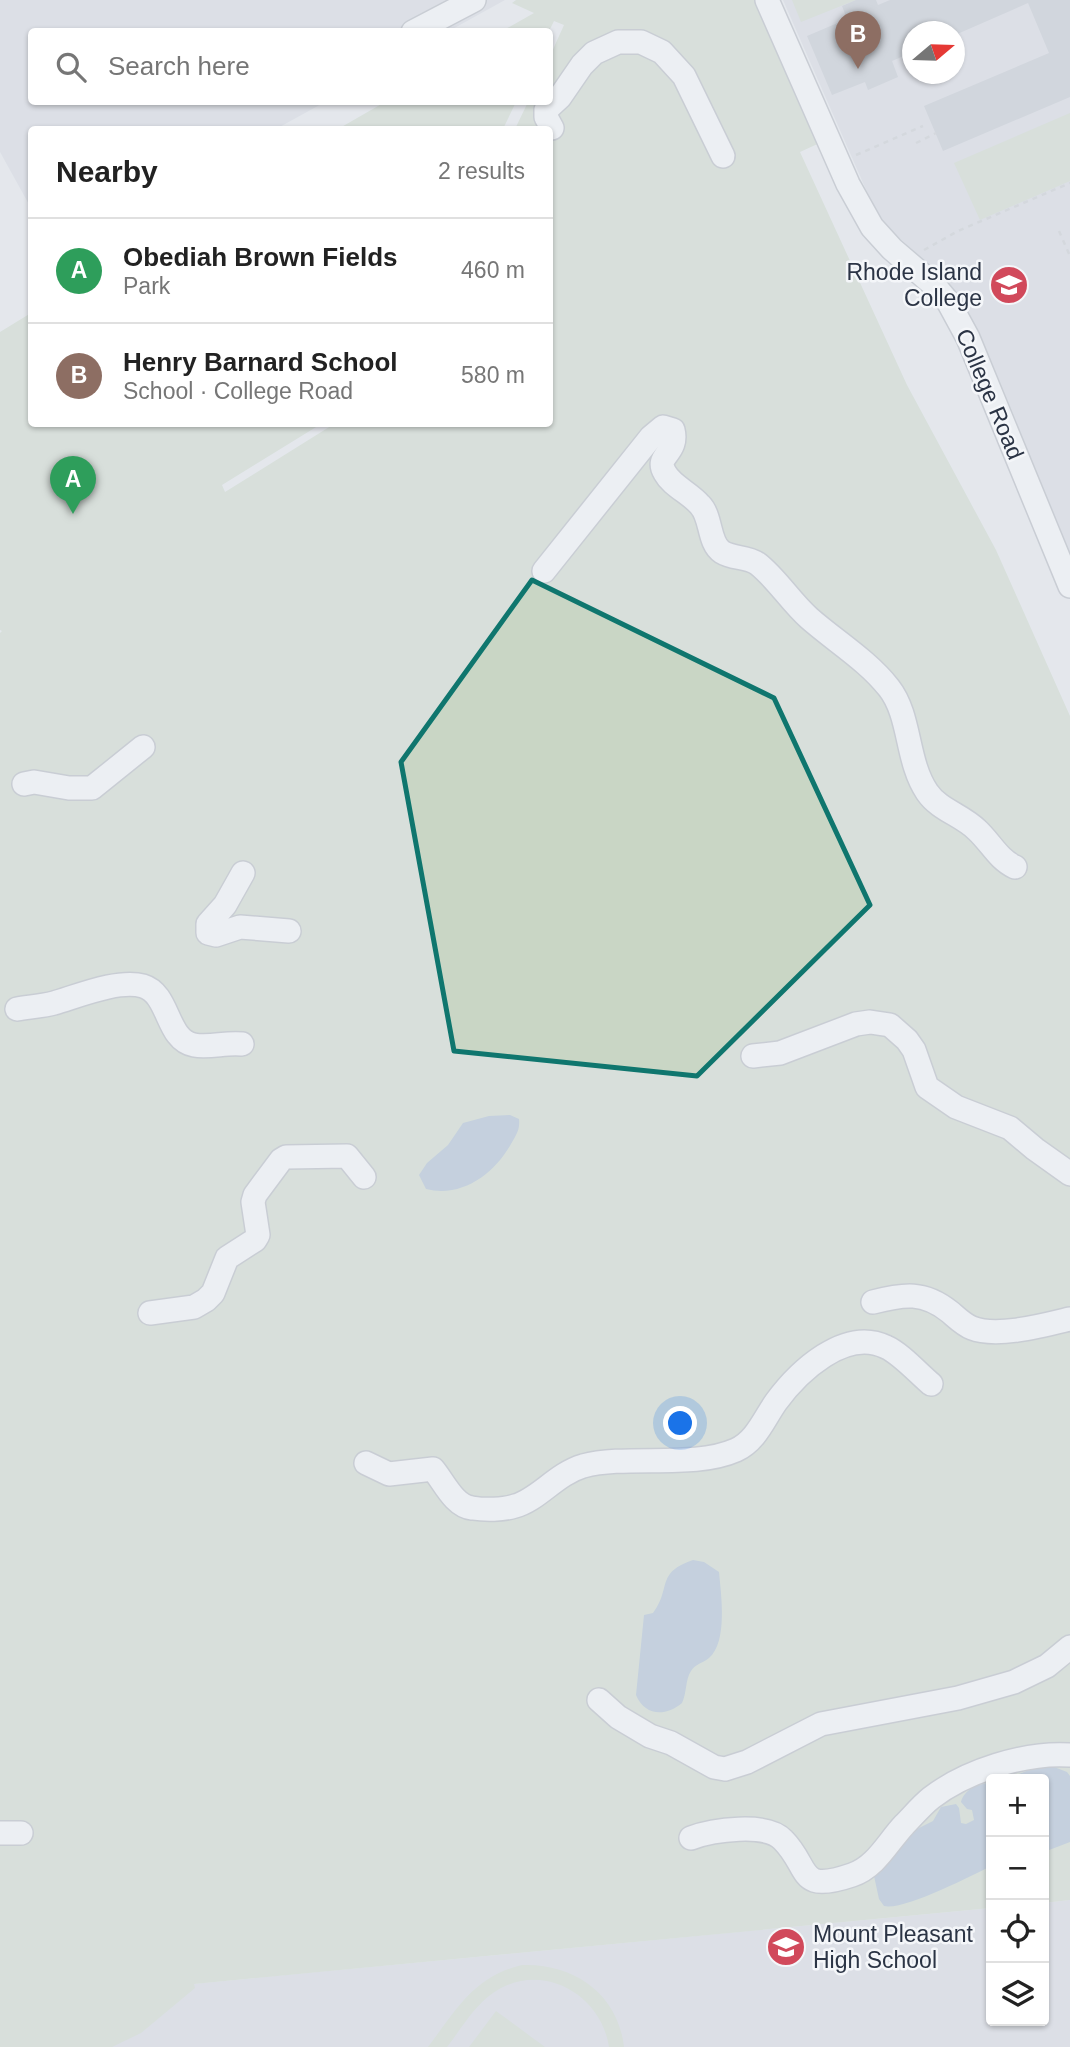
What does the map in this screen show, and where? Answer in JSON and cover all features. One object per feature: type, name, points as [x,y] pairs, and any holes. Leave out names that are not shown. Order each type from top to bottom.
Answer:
[{"type":"street","points":[[421,28],[474,0]]},
{"type":"street","name":"College Road","points":[[766,0],[848,184],[872,227],[892,249],[934,285],[949,303],[968,338],[1070,586]]},
{"type":"street","points":[[553,103],[594,53],[611,45],[633,41],[654,47],[678,69],[723,156]]},
{"type":"street","points":[[551,105],[546,110],[551,126]]},
{"type":"street","points":[[544,571],[651,437],[663,427],[673,430],[676,440],[664,457],[662,465],[665,475],[702,506],[717,547],[722,552],[756,562],[807,617],[884,681],[899,706],[914,765],[927,792],[938,804],[977,830],[1004,862],[1015,867]]},
{"type":"street","points":[[24,784],[34,782],[69,788],[92,788],[143,747]]},
{"type":"street","points":[[243,873],[225,905],[208,924],[208,933],[216,935],[240,927],[289,931]]},
{"type":"street","points":[[17,1009],[117,987],[143,986],[151,990],[157,998],[183,1041],[205,1046],[242,1044]]},
{"type":"street","points":[[753,1056],[780,1053],[856,1024],[870,1022],[890,1025],[914,1050],[920,1074],[927,1087],[957,1107],[1010,1128],[1070,1174]]},
{"type":"street","points":[[150,1313],[194,1307],[213,1293],[228,1258],[255,1240],[258,1235],[253,1202],[255,1195],[281,1160],[295,1156],[347,1156],[364,1177]]},
{"type":"street","points":[[873,1302],[910,1294],[922,1297],[973,1329],[986,1331],[1030,1328],[1070,1320]]},
{"type":"street","points":[[366,1463],[389,1474],[433,1469],[458,1504],[470,1508],[513,1507],[564,1474],[584,1466],[694,1458],[734,1451],[751,1440],[776,1402],[806,1370],[846,1346],[865,1341],[890,1348],[931,1384]]},
{"type":"street","points":[[599,1700],[618,1717],[650,1736],[671,1743],[714,1767],[725,1769],[747,1762],[821,1724],[958,1698],[1014,1682],[1047,1666],[1070,1647]]},
{"type":"street","points":[[691,1838],[723,1830],[768,1831],[785,1840],[810,1879],[823,1882],[854,1875],[868,1867],[934,1796],[955,1783],[988,1769],[1042,1755],[1070,1755]]},
{"type":"path","points":[[849,157],[923,126]]},
{"type":"path","points":[[916,143],[936,134]]},
{"type":"path","points":[[924,250],[958,231],[1070,184]]},
{"type":"path","points":[[1059,231],[1070,256]]},
{"type":"highlighted area","points":[[532,580],[774,698],[870,905],[697,1076],[454,1051],[401,762]]},
{"type":"shaded area","points":[[0,0],[505,0],[454,28],[28,28],[28,105],[320,105],[281,126],[28,126],[28,203],[0,152]]},
{"type":"shaded area","name":"Rhode Island College","points":[[783,0],[1070,0],[1070,562],[965,307],[943,277],[878,217]]},
{"type":"shaded area","name":"Mount Pleasant High School","points":[[1070,1900],[1070,2047],[80,2047],[171,1986],[986,1908],[986,2026],[1049,2026],[1049,1902]]},
{"type":"green space","points":[[516,0],[760,0],[824,141],[800,152],[907,385],[996,550],[1070,716],[1070,1900],[1049,1902],[1049,1774],[986,1774],[986,1908],[194,1984],[195,1988],[141,2033],[112,2047],[0,2047],[0,332],[28,315],[28,427],[316,427],[222,485],[225,492],[329,427],[553,427],[553,126],[516,126],[527,105],[553,105],[553,49],[564,25],[554,21],[550,28],[507,28],[534,13],[512,3]]},
{"type":"green space","points":[[792,0],[856,0],[801,22]]},
{"type":"green space","points":[[380,105],[515,105],[504,126],[343,126]]},
{"type":"green space","points":[[1070,113],[1070,181],[980,220],[954,163]]},
{"type":"green space","points":[[522,1965],[559,1970],[590,1985],[603,1997],[613,2012],[624,2047],[609,2047],[604,2028],[581,1997],[566,1987],[548,1981],[530,1980],[511,1984],[486,1998],[447,2047],[428,2047],[467,1996],[491,1977]]},
{"type":"green space","points":[[496,2011],[545,2047],[469,2047]]},
{"type":"water","points":[[510,1115],[519,1119],[518,1132],[504,1155],[486,1174],[464,1187],[452,1190],[426,1189],[419,1175],[427,1163],[448,1145],[463,1123],[489,1116]]},
{"type":"water","points":[[693,1560],[704,1562],[719,1572],[722,1617],[719,1641],[709,1658],[691,1671],[682,1703],[669,1711],[656,1712],[645,1707],[636,1695],[644,1615],[653,1613],[659,1604],[673,1570]]},
{"type":"water","points":[[1049,1765],[1067,1772],[1070,1776],[1070,1842],[1049,1850],[1049,1774],[1019,1774]]},
{"type":"water","points":[[986,1783],[986,1868],[921,1898],[884,1906],[879,1899],[874,1876],[915,1830],[933,1821],[941,1807],[956,1804],[961,1823],[974,1820],[972,1810],[967,1809],[961,1802],[966,1793]]},
{"type":"building","points":[[856,0],[876,0],[878,5],[890,0],[1070,0],[1070,97],[943,151],[924,106],[1049,53],[1028,3],[965,31],[965,21],[902,21],[902,57],[892,61],[898,77],[868,90],[865,82],[832,95],[807,36],[847,19],[842,6]]},
{"type":"place","name":"Henry Barnard School","points":[[858,69]]},
{"type":"place","name":"Rhode Island College","points":[[1009,285]]},
{"type":"place","name":"Obediah Brown Fields","points":[[73,514]]},
{"type":"place","name":"Mount Pleasant High School","points":[[786,1947]]}]
